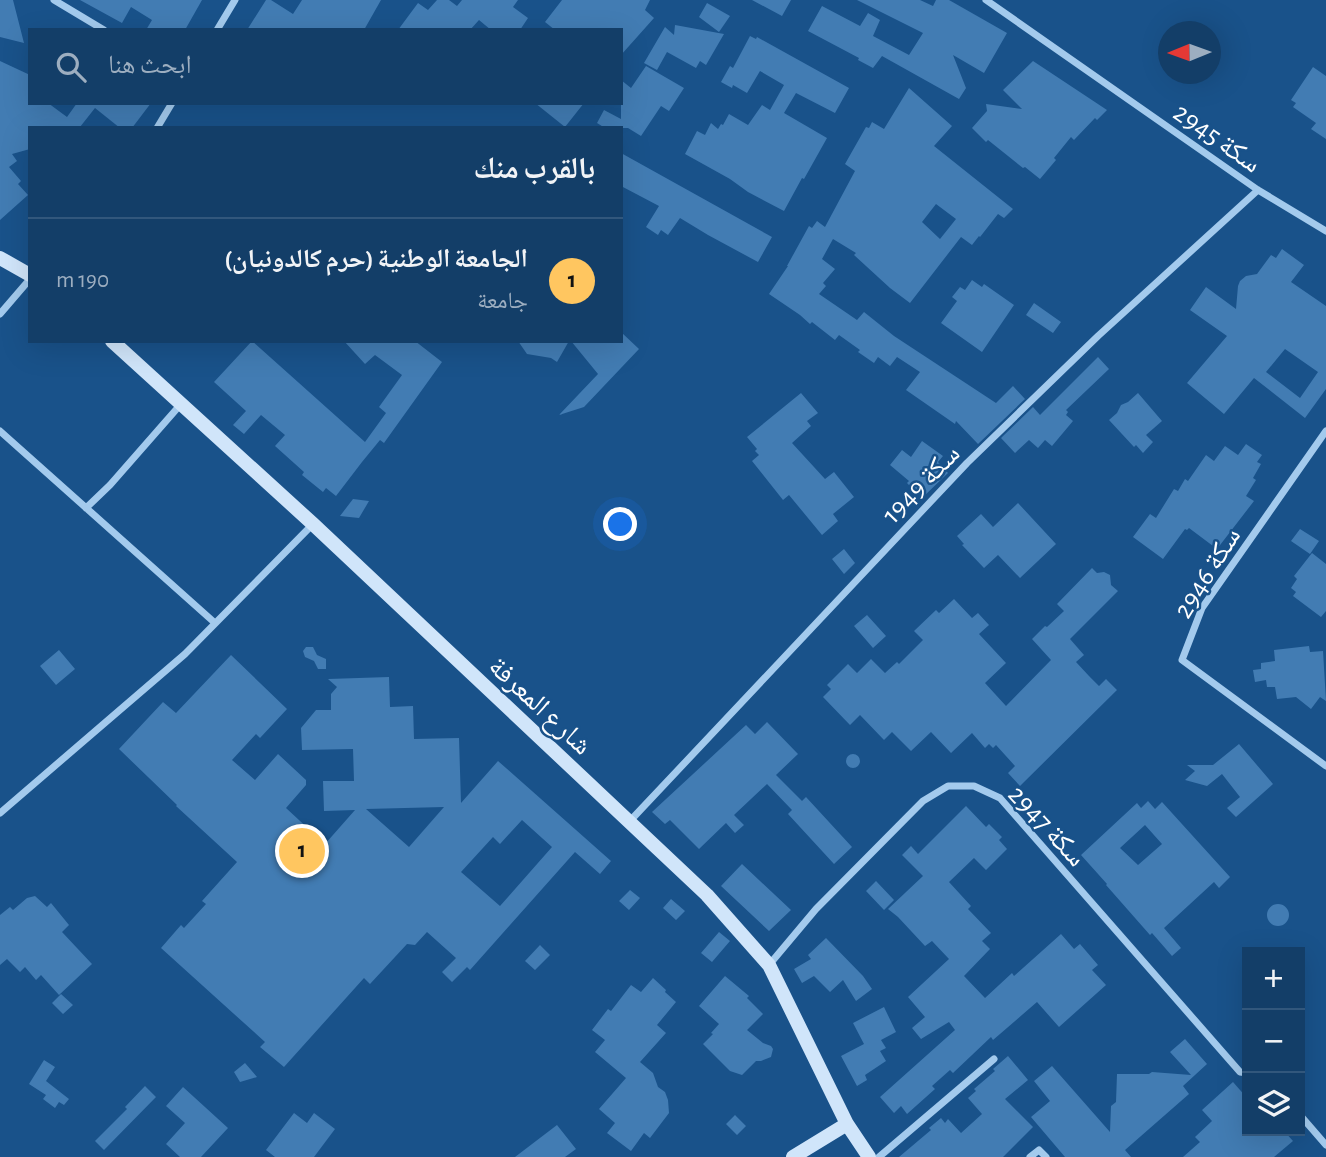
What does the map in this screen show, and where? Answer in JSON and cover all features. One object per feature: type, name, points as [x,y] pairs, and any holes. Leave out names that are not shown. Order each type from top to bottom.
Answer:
[{"type":"street","points":[[54,0],[101,28]]},
{"type":"street","points":[[218,28],[235,0]]},
{"type":"street","name":"سكة 2945","points":[[986,0],[1258,190],[1326,231]]},
{"type":"street","points":[[157,126],[171,105]]},
{"type":"street","name":"سكة 1949","points":[[629,822],[967,463],[1098,336],[1258,190]]},
{"type":"street","points":[[0,258],[28,276]]},
{"type":"street","points":[[0,314],[28,279]]},
{"type":"street","name":"شارع المعرفة","points":[[114,343],[313,524],[707,895],[769,965],[847,1124],[869,1157]]},
{"type":"street","points":[[86,509],[181,404]]},
{"type":"street","name":"سكة 2946","points":[[1326,430],[1202,608],[1182,660],[1326,766]]},
{"type":"street","points":[[0,431],[215,623]]},
{"type":"street","points":[[0,813],[185,654],[313,524]]},
{"type":"street","name":"سكة 2947","points":[[769,965],[816,909],[923,801],[948,786],[974,786],[1000,798],[1242,1072]]},
{"type":"street","points":[[879,1157],[994,1059]]},
{"type":"street","points":[[1305,1121],[1326,1145]]},
{"type":"street","points":[[793,1157],[847,1124]]},
{"type":"street","points":[[1030,1157],[1039,1150],[1046,1157]]},
{"type":"building","points":[[0,0],[13,0],[24,43],[0,37]]},
{"type":"building","points":[[80,0],[202,0],[186,28],[147,28],[152,20],[131,7],[122,23]]},
{"type":"building","points":[[266,0],[271,0],[293,14],[302,0],[381,0],[365,28],[248,28]]},
{"type":"building","points":[[437,0],[449,0],[457,6],[462,0],[518,0],[513,7],[528,18],[521,28],[489,28],[479,20],[472,28],[399,28],[418,3],[428,10]]},
{"type":"building","points":[[562,0],[650,0],[645,10],[654,18],[623,53],[623,28],[552,28],[545,22]]},
{"type":"building","points":[[752,0],[791,0],[782,16]]},
{"type":"building","points":[[857,0],[920,0],[933,6],[936,0],[949,0],[1007,33],[984,73],[953,55],[966,88],[959,99],[882,56],[873,68],[808,31],[822,6],[860,26],[868,13],[880,20],[873,36],[909,55],[923,33]]},
{"type":"building","points":[[707,3],[730,16],[719,32],[699,17]]},
{"type":"building","points":[[675,25],[724,34],[706,65],[700,61],[696,68],[667,52],[657,70],[644,63],[665,27],[674,35]]},
{"type":"building","points":[[750,36],[756,39],[757,37],[849,88],[835,113],[796,93],[784,113],[827,138],[784,211],[685,154],[697,131],[705,135],[711,123],[718,129],[729,114],[748,125],[762,105],[770,110],[784,85],[760,71],[747,93],[721,82],[730,66],[733,68]]},
{"type":"building","points":[[0,61],[28,74],[28,105],[51,105],[67,117],[76,105],[149,105],[134,126],[118,126],[95,108],[81,126],[28,126],[28,150],[12,154],[17,161],[9,167],[28,195],[0,220]]},
{"type":"building","points":[[1033,61],[1107,110],[1097,120],[1095,118],[1074,140],[1071,137],[1040,179],[988,140],[986,142],[972,128],[987,111],[986,104],[1022,109],[1003,90]]},
{"type":"building","points":[[646,66],[684,88],[669,111],[661,106],[641,136],[623,126],[602,126],[597,123],[604,110],[621,119],[623,82],[631,88]]},
{"type":"building","points":[[1313,67],[1326,76],[1326,139],[1311,129],[1316,123],[1293,107],[1296,103],[1291,100]]},
{"type":"building","points":[[909,88],[952,126],[934,146],[1013,209],[1004,218],[998,214],[972,245],[961,237],[910,303],[854,255],[856,253],[833,239],[822,259],[835,269],[823,283],[826,286],[819,294],[857,320],[864,312],[894,336],[996,403],[1013,386],[1025,399],[978,444],[956,421],[955,424],[906,390],[920,372],[897,357],[890,366],[878,357],[874,363],[839,335],[835,340],[769,294],[788,266],[809,226],[812,228],[817,221],[825,227],[855,171],[845,164],[866,127],[869,128],[872,122],[884,129]],"holes":[[[936,204],[956,219],[940,239],[922,222]]]},
{"type":"building","points":[[538,105],[582,105],[564,126]]},
{"type":"building","points":[[623,154],[772,237],[758,262],[680,218],[668,235],[661,230],[658,235],[646,227],[659,206],[623,187]]},
{"type":"building","points":[[1282,249],[1304,265],[1291,282],[1326,306],[1326,389],[1305,418],[1254,378],[1224,414],[1187,383],[1227,336],[1190,310],[1206,287],[1236,309],[1240,281],[1246,276],[1257,274],[1271,255],[1276,258]],"holes":[[[1285,349],[1318,372],[1300,398],[1266,372]]]},
{"type":"building","points":[[972,280],[982,287],[984,284],[1014,305],[982,352],[941,323],[957,301],[952,297],[960,287],[965,290]]},
{"type":"building","points":[[1034,303],[1061,322],[1053,333],[1026,315]]},
{"type":"building","points":[[623,334],[639,349],[584,407],[559,415],[598,374],[573,343],[623,343]]},
{"type":"building","points":[[250,343],[254,343],[365,442],[386,413],[379,407],[402,375],[375,355],[365,364],[346,343],[418,343],[442,362],[384,443],[380,440],[336,496],[326,488],[323,492],[302,475],[304,472],[275,446],[285,435],[261,415],[244,434],[233,425],[246,411],[214,382]]},
{"type":"building","points":[[519,343],[568,343],[557,362],[551,358],[527,354]]},
{"type":"building","points":[[1098,357],[1109,369],[1066,410],[1066,415],[1073,421],[1052,446],[1045,440],[1038,448],[1029,440],[1015,453],[1001,438],[1033,407],[1040,415]]},
{"type":"building","points":[[801,393],[818,413],[807,421],[811,426],[792,443],[825,479],[834,472],[854,497],[833,514],[838,521],[822,535],[789,495],[783,500],[752,461],[759,455],[747,437]]},
{"type":"building","points":[[1138,393],[1162,421],[1146,435],[1153,442],[1143,453],[1109,420],[1121,405]]},
{"type":"building","points":[[922,441],[943,456],[938,462],[948,473],[922,498],[907,483],[909,481],[890,465],[902,450],[911,457]]},
{"type":"building","points":[[1246,444],[1262,455],[1257,462],[1261,464],[1253,478],[1256,480],[1246,496],[1254,501],[1217,549],[1189,528],[1185,529],[1163,559],[1133,537],[1150,514],[1156,518],[1174,489],[1178,491],[1185,479],[1188,481],[1206,455],[1214,461],[1225,446],[1238,455]]},
{"type":"building","points":[[353,499],[369,501],[359,518],[340,516]]},
{"type":"building","points":[[1018,503],[1056,544],[1020,578],[998,555],[984,568],[957,536],[981,514],[993,527]]},
{"type":"building","points":[[1300,529],[1319,541],[1310,554],[1291,541]]},
{"type":"building","points":[[844,549],[855,563],[844,574],[832,559]]},
{"type":"building","points":[[1312,553],[1326,564],[1326,611],[1321,617],[1293,596],[1296,592],[1291,588],[1297,579],[1294,576]]},
{"type":"building","points":[[1092,568],[1097,573],[1110,575],[1111,585],[1118,591],[1070,639],[1084,655],[1076,662],[1099,686],[1106,679],[1117,690],[1020,786],[1008,773],[1015,766],[996,745],[993,748],[989,744],[985,748],[972,733],[951,753],[931,732],[911,751],[892,732],[884,740],[860,715],[850,725],[823,697],[831,689],[827,685],[848,664],[857,673],[871,659],[885,673],[897,662],[899,664],[923,640],[914,631],[936,610],[939,613],[954,599],[972,618],[978,613],[989,625],[979,634],[1006,663],[985,683],[1006,706],[1051,660],[1032,639],[1064,611],[1057,604]]},
{"type":"building","points":[[867,615],[886,636],[873,648],[854,626]]},
{"type":"building","points":[[1309,646],[1310,652],[1323,651],[1326,701],[1320,697],[1311,709],[1296,697],[1277,699],[1275,687],[1267,687],[1266,680],[1255,682],[1253,670],[1261,669],[1261,663],[1275,661],[1274,650]]},
{"type":"building","points":[[306,647],[313,647],[317,655],[326,659],[326,669],[318,669],[314,661],[305,657],[303,651]]},
{"type":"building","points":[[59,650],[75,669],[56,685],[40,666]]},
{"type":"building","points":[[231,655],[287,709],[260,738],[256,734],[232,760],[255,780],[278,754],[306,780],[306,785],[286,808],[325,844],[355,810],[324,811],[323,781],[354,781],[353,749],[302,750],[301,728],[316,710],[331,710],[331,694],[337,687],[328,679],[389,677],[390,707],[413,706],[414,739],[459,738],[461,803],[498,761],[611,861],[600,874],[575,852],[470,970],[467,967],[452,982],[442,972],[456,958],[427,932],[415,945],[407,944],[370,984],[364,978],[284,1067],[260,1047],[265,1042],[161,948],[181,925],[184,928],[206,904],[202,901],[237,862],[119,749],[163,702],[176,713]],"holes":[[[444,807],[409,847],[366,809]],[[522,820],[552,847],[500,906],[461,872],[493,837],[500,844]]]},
{"type":"building","points":[[767,722],[798,754],[776,775],[802,801],[806,797],[852,847],[834,864],[788,814],[792,810],[767,784],[734,815],[744,825],[735,833],[726,823],[699,849],[670,820],[665,824],[652,812],[746,725],[755,734]]},
{"type":"building","points":[[1239,744],[1273,784],[1236,817],[1227,808],[1240,797],[1222,774],[1207,786],[1185,780],[1195,771],[1187,765],[1213,765]]},
{"type":"building","points":[[850,754],[856,754],[860,761],[856,768],[850,768],[846,764],[846,758]]},
{"type":"building","points":[[1148,801],[1155,809],[1162,802],[1230,877],[1219,888],[1214,882],[1164,928],[1181,948],[1172,956],[1152,933],[1150,935],[1081,855],[1137,803],[1141,808]],"holes":[[[1145,825],[1162,844],[1138,865],[1120,848]]]},
{"type":"building","points":[[966,806],[986,827],[989,824],[1002,837],[999,840],[1007,849],[986,870],[974,858],[949,882],[971,906],[968,909],[991,933],[982,941],[990,949],[964,976],[985,998],[1061,934],[1074,949],[1080,944],[1098,965],[1092,970],[1106,985],[1059,1027],[1037,1002],[993,1040],[991,1037],[953,1073],[950,1070],[932,1086],[935,1089],[907,1114],[901,1106],[894,1113],[880,1097],[955,1030],[949,1022],[921,1039],[912,1028],[925,1017],[908,997],[949,959],[932,941],[925,946],[888,909],[923,876],[902,855],[911,846],[918,854]]},
{"type":"building","points":[[742,864],[791,910],[769,931],[721,886]]},
{"type":"building","points":[[876,881],[894,900],[884,910],[866,891]]},
{"type":"building","points":[[630,890],[640,898],[629,910],[619,901]]},
{"type":"building","points":[[35,896],[47,907],[51,903],[69,925],[62,932],[92,964],[59,995],[41,975],[36,980],[25,967],[20,972],[7,959],[0,965],[0,915],[10,907],[13,910],[27,898]]},
{"type":"building","points":[[671,899],[685,911],[676,920],[663,908]]},
{"type":"building","points":[[1274,904],[1282,904],[1289,911],[1289,919],[1282,926],[1274,926],[1267,919],[1267,911]]},
{"type":"building","points":[[719,932],[730,941],[712,962],[701,953]]},
{"type":"building","points":[[826,938],[872,989],[856,1001],[843,980],[830,992],[814,976],[802,983],[794,969],[811,959],[808,955]]},
{"type":"building","points":[[540,945],[550,955],[535,970],[525,961]]},
{"type":"building","points":[[725,976],[749,996],[747,998],[763,1014],[747,1030],[773,1049],[771,1057],[756,1061],[742,1075],[730,1071],[703,1044],[719,1024],[699,1006]]},
{"type":"building","points":[[653,978],[676,1002],[657,1025],[666,1033],[640,1062],[653,1073],[658,1087],[665,1092],[669,1113],[650,1138],[644,1133],[631,1151],[607,1133],[615,1123],[599,1109],[626,1078],[595,1052],[605,1040],[592,1030],[631,985],[641,992]]},
{"type":"building","points":[[61,994],[73,1005],[63,1014],[52,1003]]},
{"type":"building","points":[[884,1007],[896,1032],[881,1040],[886,1048],[880,1051],[886,1061],[865,1075],[867,1080],[857,1086],[841,1056],[864,1044],[853,1023]]},
{"type":"building","points":[[1185,1039],[1207,1064],[1183,1086],[1189,1094],[1125,1150],[1131,1157],[1065,1157],[1031,1117],[1050,1101],[1034,1081],[1052,1066],[1110,1132],[1111,1106],[1116,1102],[1117,1074],[1152,1072],[1191,1075],[1170,1052]]},
{"type":"building","points":[[1008,1056],[1028,1080],[1005,1099],[1033,1127],[1003,1157],[899,1157],[941,1118],[945,1123],[948,1119],[961,1133],[982,1114],[968,1098]]},
{"type":"building","points":[[44,1060],[55,1067],[46,1081],[69,1099],[64,1105],[59,1102],[55,1108],[43,1099],[46,1095],[29,1084]]},
{"type":"building","points":[[245,1063],[257,1077],[240,1082],[234,1072]]},
{"type":"building","points":[[1233,1082],[1242,1092],[1242,1136],[1288,1136],[1293,1141],[1274,1157],[1183,1157],[1200,1142],[1195,1137],[1212,1121],[1202,1110]]},
{"type":"building","points":[[145,1086],[156,1097],[104,1150],[95,1141],[127,1109],[125,1107]]},
{"type":"building","points":[[183,1087],[228,1128],[201,1157],[180,1157],[166,1144],[185,1123],[166,1106]]},
{"type":"building","points":[[294,1113],[307,1123],[314,1113],[335,1129],[314,1157],[275,1157],[266,1150]]},
{"type":"building","points":[[735,1115],[746,1126],[737,1135],[726,1124]]},
{"type":"building","points":[[557,1125],[576,1149],[565,1157],[515,1157]]},
{"type":"place","name":"الجامعة الوطنية (حرم كالدونيان)","points":[[302,851]]}]
